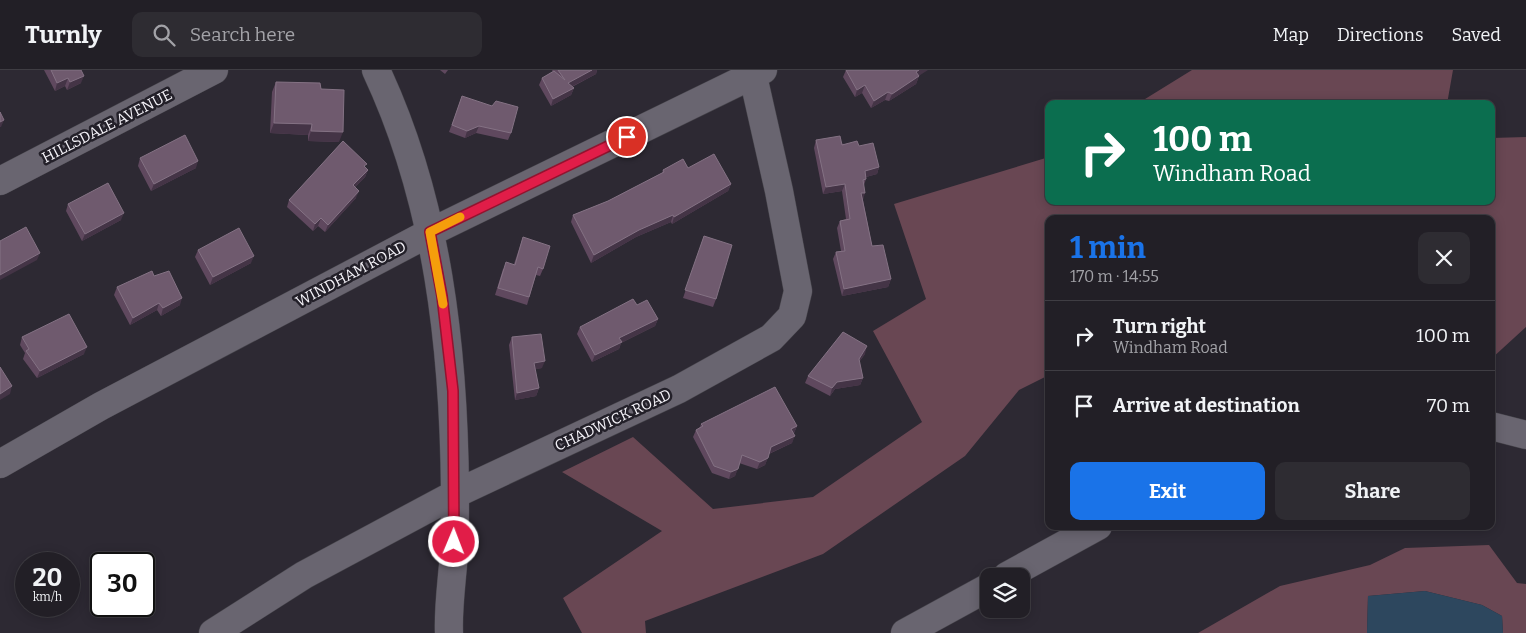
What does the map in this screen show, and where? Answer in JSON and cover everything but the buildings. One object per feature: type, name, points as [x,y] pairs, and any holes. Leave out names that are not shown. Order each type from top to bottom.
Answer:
[{"type":"street","name":"HILLSDALE AVENUE","points":[[0,181],[214,70]]},
{"type":"street","points":[[376,70],[405,141],[430,232],[442,296],[453,391],[455,494],[449,633]]},
{"type":"street","name":"WINDHAM ROAD","points":[[0,464],[101,406],[430,232],[758,73]]},
{"type":"street","name":"CHADWICK ROAD","points":[[213,633],[304,575],[455,494],[679,389],[771,338],[792,316],[798,291],[758,73]]},
{"type":"street","points":[[1495,427],[1526,434]]},
{"type":"street","points":[[1022,568],[1091,530]]},
{"type":"street","points":[[905,633],[980,591]]},
{"type":"shaded area","points":[[1192,70],[1453,70],[1448,100],[1143,100]]},
{"type":"shaded area","points":[[1526,137],[1526,327],[1495,355],[1495,215],[1045,215],[1045,377],[1019,390],[965,456],[823,554],[645,621],[646,633],[582,633],[563,598],[662,531],[562,472],[633,437],[713,509],[813,497],[922,422],[873,331],[926,299],[894,204],[1045,158],[1045,205],[1495,205],[1495,138]]},
{"type":"shaded area","points":[[1489,545],[1517,583],[1526,584],[1526,633],[1503,633],[1502,616],[1482,605],[1425,591],[1368,596],[1367,633],[1198,633],[1280,586],[1370,565],[1405,548]]},
{"type":"water","points":[[1425,591],[1482,605],[1502,616],[1503,633],[1367,633],[1368,596]]},
{"type":"slow traffic","points":[[443,304],[430,232],[460,217]]},
{"type":"route","points":[[454,542],[453,391],[442,296],[430,232],[627,137]]}]
